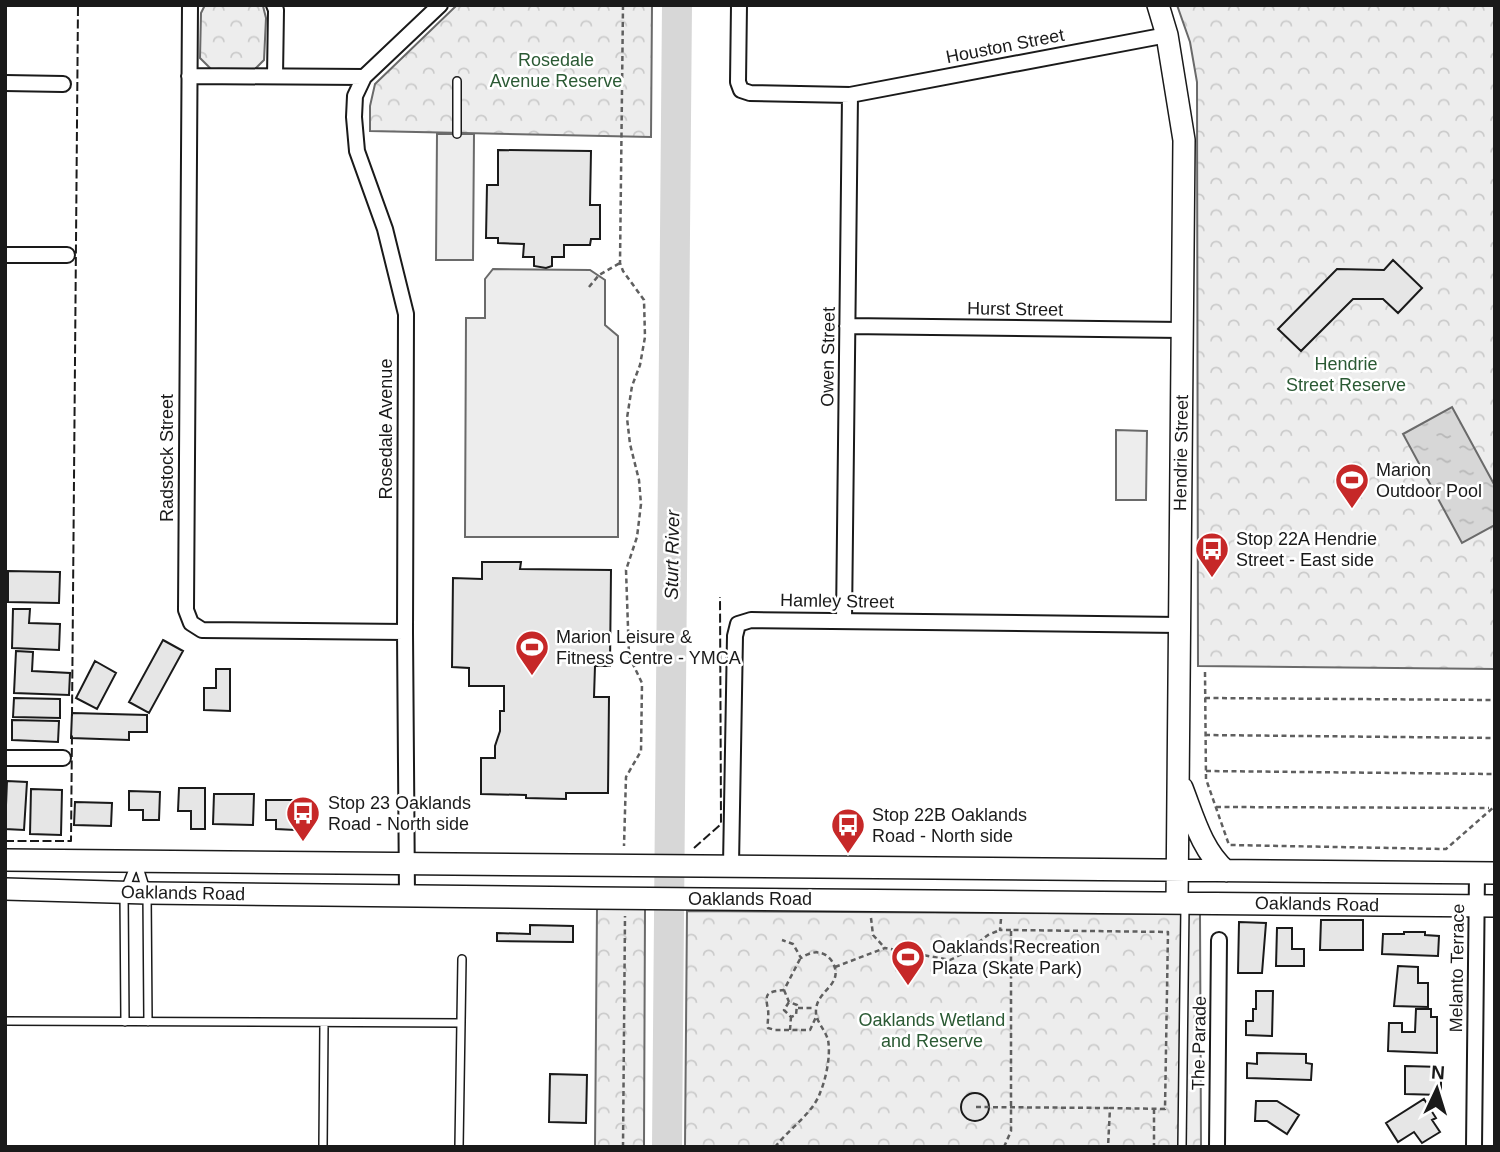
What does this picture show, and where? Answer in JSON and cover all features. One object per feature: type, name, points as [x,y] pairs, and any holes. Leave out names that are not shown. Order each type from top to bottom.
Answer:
[{"type":"main road","name":"Hendrie Street","points":[[1158,5],[1167,35],[1184,140],[1178,780],[1178,870],[1181,903]]},
{"type":"main road","points":[[1178,780],[1207,848],[1213,859],[1226,871]]},
{"type":"main road","name":"Oaklands Road","points":[[5,860],[407,863],[625,858],[741,865],[1486,873]]},
{"type":"main road","points":[[741,865],[762,873],[766,880],[758,899]]},
{"type":"main road","name":"Oaklands Road","points":[[5,889],[625,901],[758,899],[1486,906]]},
{"type":"street","name":"Radstock Street","points":[[191,5],[186,610],[191,623],[202,630],[405,632]]},
{"type":"street","points":[[274,5],[275,76]]},
{"type":"street","points":[[189,76],[364,77],[440,5]]},
{"type":"street","name":"Houston Street","points":[[739,5],[738,82],[741,90],[750,93],[849,94],[1167,35]]},
{"type":"street","name":"Rosedale Avenue","points":[[364,77],[355,96],[357,151],[385,229],[405,314],[407,896]]},
{"type":"street","points":[[5,83],[63,84]]},
{"type":"street","name":"Owen Street","points":[[844,620],[849,94]]},
{"type":"street","points":[[5,255],[67,255]]},
{"type":"street","name":"Hurst Street","points":[[847,326],[1182,330]]},
{"type":"street","name":"Hamley Street","points":[[741,865],[735,636],[737,624],[751,620],[844,620],[1179,625]]},
{"type":"street","points":[[5,758],[63,758]]},
{"type":"street","name":"Melanto Terrace","points":[[1474,1147],[1486,873]]},
{"type":"street","name":"The Parade","points":[[1217,1147],[1219,940]]},
{"type":"lane","points":[[457,81],[457,134]]},
{"type":"lane","points":[[125,1022],[124,892],[136,860]]},
{"type":"lane","points":[[136,860],[147,893],[148,1022]]},
{"type":"lane","points":[[1181,903],[1182,1147]]},
{"type":"lane","points":[[459,1147],[462,959]]},
{"type":"lane","points":[[5,1021],[461,1023]]},
{"type":"lane","points":[[323,1147],[324,1023]]},
{"type":"path","points":[[623,5],[620,263],[644,300],[645,337],[627,418],[641,504],[637,537],[626,570],[629,656],[642,683],[640,751],[626,777],[625,858]]},
{"type":"path","points":[[589,287],[599,275],[620,263]]},
{"type":"path","points":[[1205,672],[1206,779],[1229,845],[1446,849],[1493,807]]},
{"type":"path","points":[[1205,698],[1495,701]]},
{"type":"path","points":[[1206,735],[1495,738]]},
{"type":"path","points":[[1206,771],[1495,774]]},
{"type":"path","points":[[1216,807],[1493,807]]},
{"type":"path","points":[[871,900],[873,935],[885,948]]},
{"type":"path","points":[[624,1147],[625,901]]},
{"type":"path","points":[[835,967],[885,948],[950,960],[967,953],[988,935],[1000,930]]},
{"type":"path","points":[[976,1107],[1011,1107],[1110,1108],[1165,1109],[1168,932],[1011,930],[1011,1107],[1011,1131],[1004,1147]]},
{"type":"path","points":[[782,940],[793,944],[801,958]]},
{"type":"path","points":[[809,953],[821,953],[831,959],[836,974],[834,983],[819,998],[816,1017],[810,1030],[768,1028],[765,998],[769,993],[784,990],[801,958],[809,953]]},
{"type":"path","points":[[784,990],[789,1002]]},
{"type":"path","points":[[789,1002],[793,1002],[798,1008]]},
{"type":"path","points":[[789,1002],[784,1010],[791,1017],[790,1030]]},
{"type":"path","points":[[798,1008],[816,1008]]},
{"type":"path","points":[[791,1017],[796,1015],[798,1008]]},
{"type":"path","points":[[775,1147],[813,1108],[821,1093],[827,1066],[828,1040],[816,1017]]},
{"type":"path","points":[[1108,1147],[1110,1108]]},
{"type":"path","points":[[1154,1109],[1154,1147]]},
{"type":"shaded area","points":[[437,134],[474,134],[473,260],[436,260]]},
{"type":"shaded area","points":[[493,269],[590,270],[605,280],[605,325],[618,336],[618,537],[465,537],[466,318],[485,318],[485,279]]},
{"type":"shaded area","points":[[1116,430],[1147,431],[1146,500],[1116,500]]},
{"type":"green space","points":[[205,5],[263,6],[266,18],[264,60],[254,70],[211,69],[200,58],[201,13]]},
{"type":"green space","name":"Rosedale Avenue Reserve","points":[[457,5],[652,5],[651,137],[370,131],[370,106],[375,84]]},
{"type":"green space","name":"Hendrie Street Reserve","points":[[1177,5],[1495,5],[1495,669],[1198,666],[1197,82],[1190,42]]},
{"type":"green space","points":[[597,908],[645,909],[644,1147],[595,1147]]},
{"type":"green space","name":"Oaklands Wetland and Reserve","points":[[687,911],[1200,914],[1201,1147],[685,1147]]},
{"type":"water","points":[[1452,407],[1495,486],[1495,525],[1462,543],[1403,434]]},
{"type":"building","points":[[498,150],[591,151],[590,205],[600,205],[600,239],[591,239],[590,245],[564,245],[564,257],[552,257],[552,266],[546,268],[534,266],[534,257],[523,257],[524,244],[498,243],[498,238],[486,238],[487,185],[498,185]]},
{"type":"building","points":[[1393,260],[1422,288],[1398,313],[1383,299],[1353,299],[1301,351],[1278,329],[1337,269],[1384,270]]},
{"type":"building","name":"Marion Leisure & Fitness Centre - YMCA","points":[[482,562],[521,562],[520,569],[611,570],[610,666],[595,666],[594,697],[609,697],[608,793],[566,793],[566,799],[481,794],[481,758],[495,758],[495,746],[500,731],[500,711],[504,711],[504,686],[469,686],[469,668],[452,667],[453,578],[482,579]]},
{"type":"building","points":[[8,571],[60,572],[59,603],[8,602]]},
{"type":"building","points":[[13,609],[30,609],[29,623],[60,624],[59,650],[12,648]]},
{"type":"building","points":[[163,640],[183,651],[149,713],[129,702]]},
{"type":"building","points":[[16,651],[33,652],[32,671],[70,673],[69,695],[14,693]]},
{"type":"building","points":[[95,661],[116,673],[97,709],[76,698]]},
{"type":"building","points":[[216,669],[230,669],[230,711],[204,710],[204,688],[216,688]]},
{"type":"building","points":[[14,698],[60,699],[60,718],[13,717]]},
{"type":"building","points":[[72,713],[147,715],[147,732],[129,732],[129,740],[71,738]]},
{"type":"building","points":[[12,720],[59,721],[58,742],[12,740]]},
{"type":"building","points":[[7,781],[27,782],[24,830],[5,829]]},
{"type":"building","points":[[179,788],[205,788],[205,829],[191,829],[191,811],[178,811]]},
{"type":"building","points":[[31,789],[62,790],[61,835],[30,834]]},
{"type":"building","points":[[129,791],[160,792],[159,820],[143,820],[143,810],[129,810]]},
{"type":"building","points":[[214,794],[254,794],[253,825],[213,824]]},
{"type":"building","points":[[266,800],[295,800],[295,830],[276,829],[276,820],[266,820]]},
{"type":"building","points":[[75,802],[112,803],[111,826],[74,825]]},
{"type":"building","points":[[1321,920],[1363,920],[1363,950],[1320,950]]},
{"type":"building","points":[[1239,922],[1266,923],[1262,973],[1238,973]]},
{"type":"building","points":[[530,925],[573,926],[573,942],[497,941],[497,933],[530,934]]},
{"type":"building","points":[[1277,928],[1292,928],[1292,949],[1304,949],[1304,966],[1276,966]]},
{"type":"building","points":[[1425,932],[1425,935],[1439,936],[1438,956],[1382,954],[1383,934]]},
{"type":"building","points":[[1398,966],[1418,967],[1418,983],[1428,983],[1428,1007],[1394,1006]]},
{"type":"building","points":[[1256,991],[1273,991],[1272,1036],[1246,1035],[1246,1021],[1253,1021],[1253,1009],[1256,1009]]},
{"type":"building","points":[[1416,1009],[1431,1009],[1431,1017],[1437,1017],[1437,1053],[1388,1051],[1389,1023],[1402,1023],[1402,1032],[1415,1032]]},
{"type":"building","points":[[1257,1053],[1306,1054],[1306,1063],[1312,1064],[1311,1080],[1247,1078],[1247,1063],[1257,1064]]},
{"type":"building","points":[[1405,1066],[1441,1067],[1441,1095],[1405,1094]]},
{"type":"building","points":[[550,1074],[587,1075],[586,1123],[549,1122]]},
{"type":"building","points":[[975,1093],[985,1097],[989,1107],[985,1117],[975,1121],[965,1117],[961,1107],[965,1097]]},
{"type":"building","points":[[1424,1099],[1436,1118],[1432,1120],[1440,1132],[1422,1143],[1414,1132],[1398,1142],[1386,1123]]},
{"type":"building","points":[[1256,1101],[1277,1101],[1299,1115],[1287,1134],[1267,1121],[1255,1121]]},
{"type":"waterway","name":"Sturt River","points":[[667,1147],[677,5]]},
{"type":"fence","points":[[72,716],[78,5]]},
{"type":"fence","points":[[694,848],[721,824],[720,597]]},
{"type":"fence","points":[[5,841],[71,841],[72,733]]},
{"type":"place","name":"Marion Outdoor Pool","points":[[1352,510]]},
{"type":"place","name":"Stop 22A Hendrie Street - East side","points":[[1212,579]]},
{"type":"place","name":"Marion Leisure & Fitness Centre - YMCA","points":[[532,677]]},
{"type":"place","name":"Stop 23 Oaklands Road - North side","points":[[303,843]]},
{"type":"place","name":"Stop 22B Oaklands Road - North side","points":[[848,855]]},
{"type":"place","name":"Oaklands Recreation Plaza (Skate Park)","points":[[908,987]]}]
